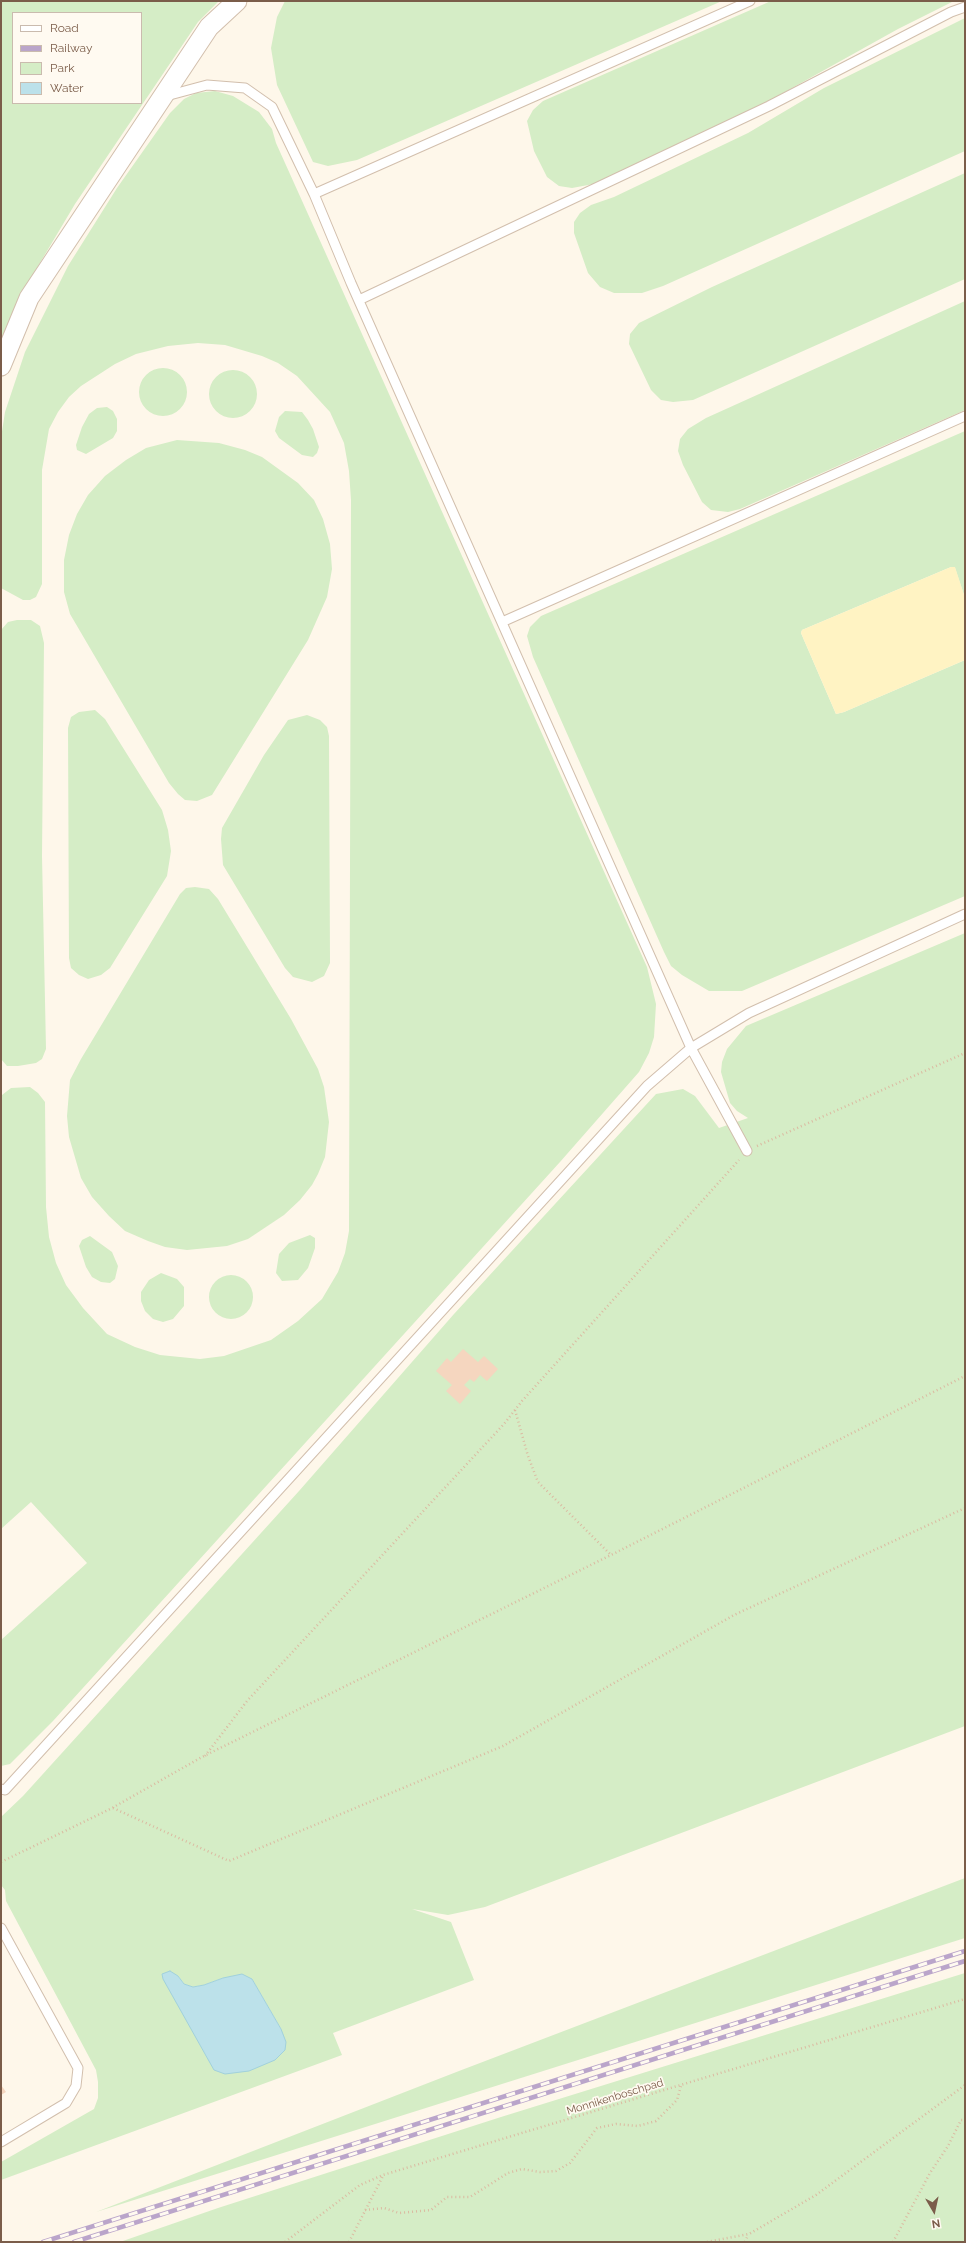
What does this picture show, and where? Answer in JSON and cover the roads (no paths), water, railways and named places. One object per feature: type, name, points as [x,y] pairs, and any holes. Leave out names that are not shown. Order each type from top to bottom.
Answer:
[{"type":"street","points":[[1,366],[29,298],[208,27],[237,1]]},
{"type":"lane","points":[[314,194],[750,1]]},
{"type":"lane","points":[[359,300],[770,106],[951,12],[965,7]]},
{"type":"lane","points":[[163,97],[207,85],[245,88],[272,107],[314,194],[359,300],[691,1048],[747,1151]]},
{"type":"lane","points":[[502,622],[965,416]]},
{"type":"lane","points":[[1,1789],[5,1790],[647,1086],[691,1048],[749,1013],[965,914]]},
{"type":"lane","points":[[1,1928],[78,2068],[76,2086],[66,2103],[1,2142]]},
{"type":"water","points":[[170,1971],[178,1976],[184,1984],[193,1987],[242,1974],[252,1979],[281,2029],[286,2042],[285,2050],[275,2060],[249,2071],[225,2074],[214,2070],[163,1979],[162,1974]]},
{"type":"railway","points":[[43,2242],[965,1951]]},
{"type":"railway","points":[[74,2242],[965,1961]]}]
